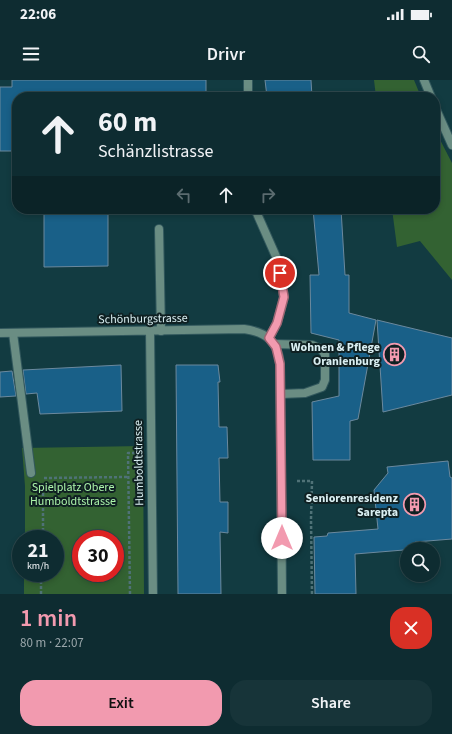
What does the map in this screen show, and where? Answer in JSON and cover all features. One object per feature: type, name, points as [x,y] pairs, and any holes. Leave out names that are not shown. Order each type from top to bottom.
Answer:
[{"type":"street","points":[[248,80],[248,92]]},
{"type":"street","points":[[424,80],[429,92]]},
{"type":"street","points":[[440,119],[452,145]]},
{"type":"street","points":[[257,214],[278,261],[284,297],[273,344],[280,364],[282,594]]},
{"type":"street","points":[[159,229],[161,331]]},
{"type":"street","name":"Schönburgstrasse","points":[[0,333],[244,329],[256,330],[273,344]]},
{"type":"street","name":"Humboldtstrasse","points":[[150,331],[153,594]]},
{"type":"street","points":[[13,333],[31,473]]},
{"type":"street","points":[[273,344],[312,346],[321,349],[325,354],[325,380],[322,387],[305,393],[281,394]]},
{"type":"path","points":[[130,594],[128,453],[151,453]]},
{"type":"path","points":[[31,473],[43,475],[43,530]]},
{"type":"path","points":[[43,478],[128,477]]},
{"type":"path","points":[[282,482],[312,482],[312,594]]},
{"type":"path","points":[[41,594],[42,582]]},
{"type":"green space","points":[[374,80],[414,80],[419,92],[375,92]]},
{"type":"green space","points":[[440,140],[452,163],[452,280],[420,241],[397,247],[393,214],[440,214]]},
{"type":"green space","name":"Spielplatz Obere Humboldtstrasse","points":[[143,446],[144,594],[24,594],[24,582],[64,582],[64,530],[25,530],[25,486],[22,448]]},
{"type":"building","points":[[12,80],[206,80],[206,92],[12,92],[12,151],[0,151],[0,87],[12,87]]},
{"type":"building","points":[[265,80],[311,80],[312,92],[266,92]]},
{"type":"building","points":[[44,214],[108,214],[108,266],[44,267]]},
{"type":"building","points":[[313,214],[341,214],[345,275],[349,275],[349,313],[376,320],[358,419],[350,421],[350,460],[313,460],[312,402],[339,396],[339,340],[311,333],[310,275],[319,275]]},
{"type":"building","points":[[377,320],[452,338],[452,395],[383,412]]},
{"type":"building","points":[[121,365],[122,411],[40,414],[37,393],[26,394],[23,370]]},
{"type":"building","points":[[176,365],[218,365],[220,382],[218,382],[219,427],[227,427],[228,458],[219,458],[220,502],[228,502],[228,533],[220,532],[221,594],[178,594]]},
{"type":"building","points":[[12,371],[16,396],[0,397],[0,372]]},
{"type":"building","points":[[448,461],[450,477],[452,478],[452,539],[400,542],[400,550],[355,554],[356,594],[315,594],[314,537],[327,536],[328,533],[378,529],[374,490],[388,473],[387,467]]},
{"type":"place","name":"Wohnen & Pflege Oranienburg","points":[[395,354]]},
{"type":"place","name":"Seniorenresidenz Sarepta","points":[[414,505]]},
{"type":"route","points":[[280,273],[284,297],[277,323],[269,338],[276,347],[280,358],[282,538]]}]
